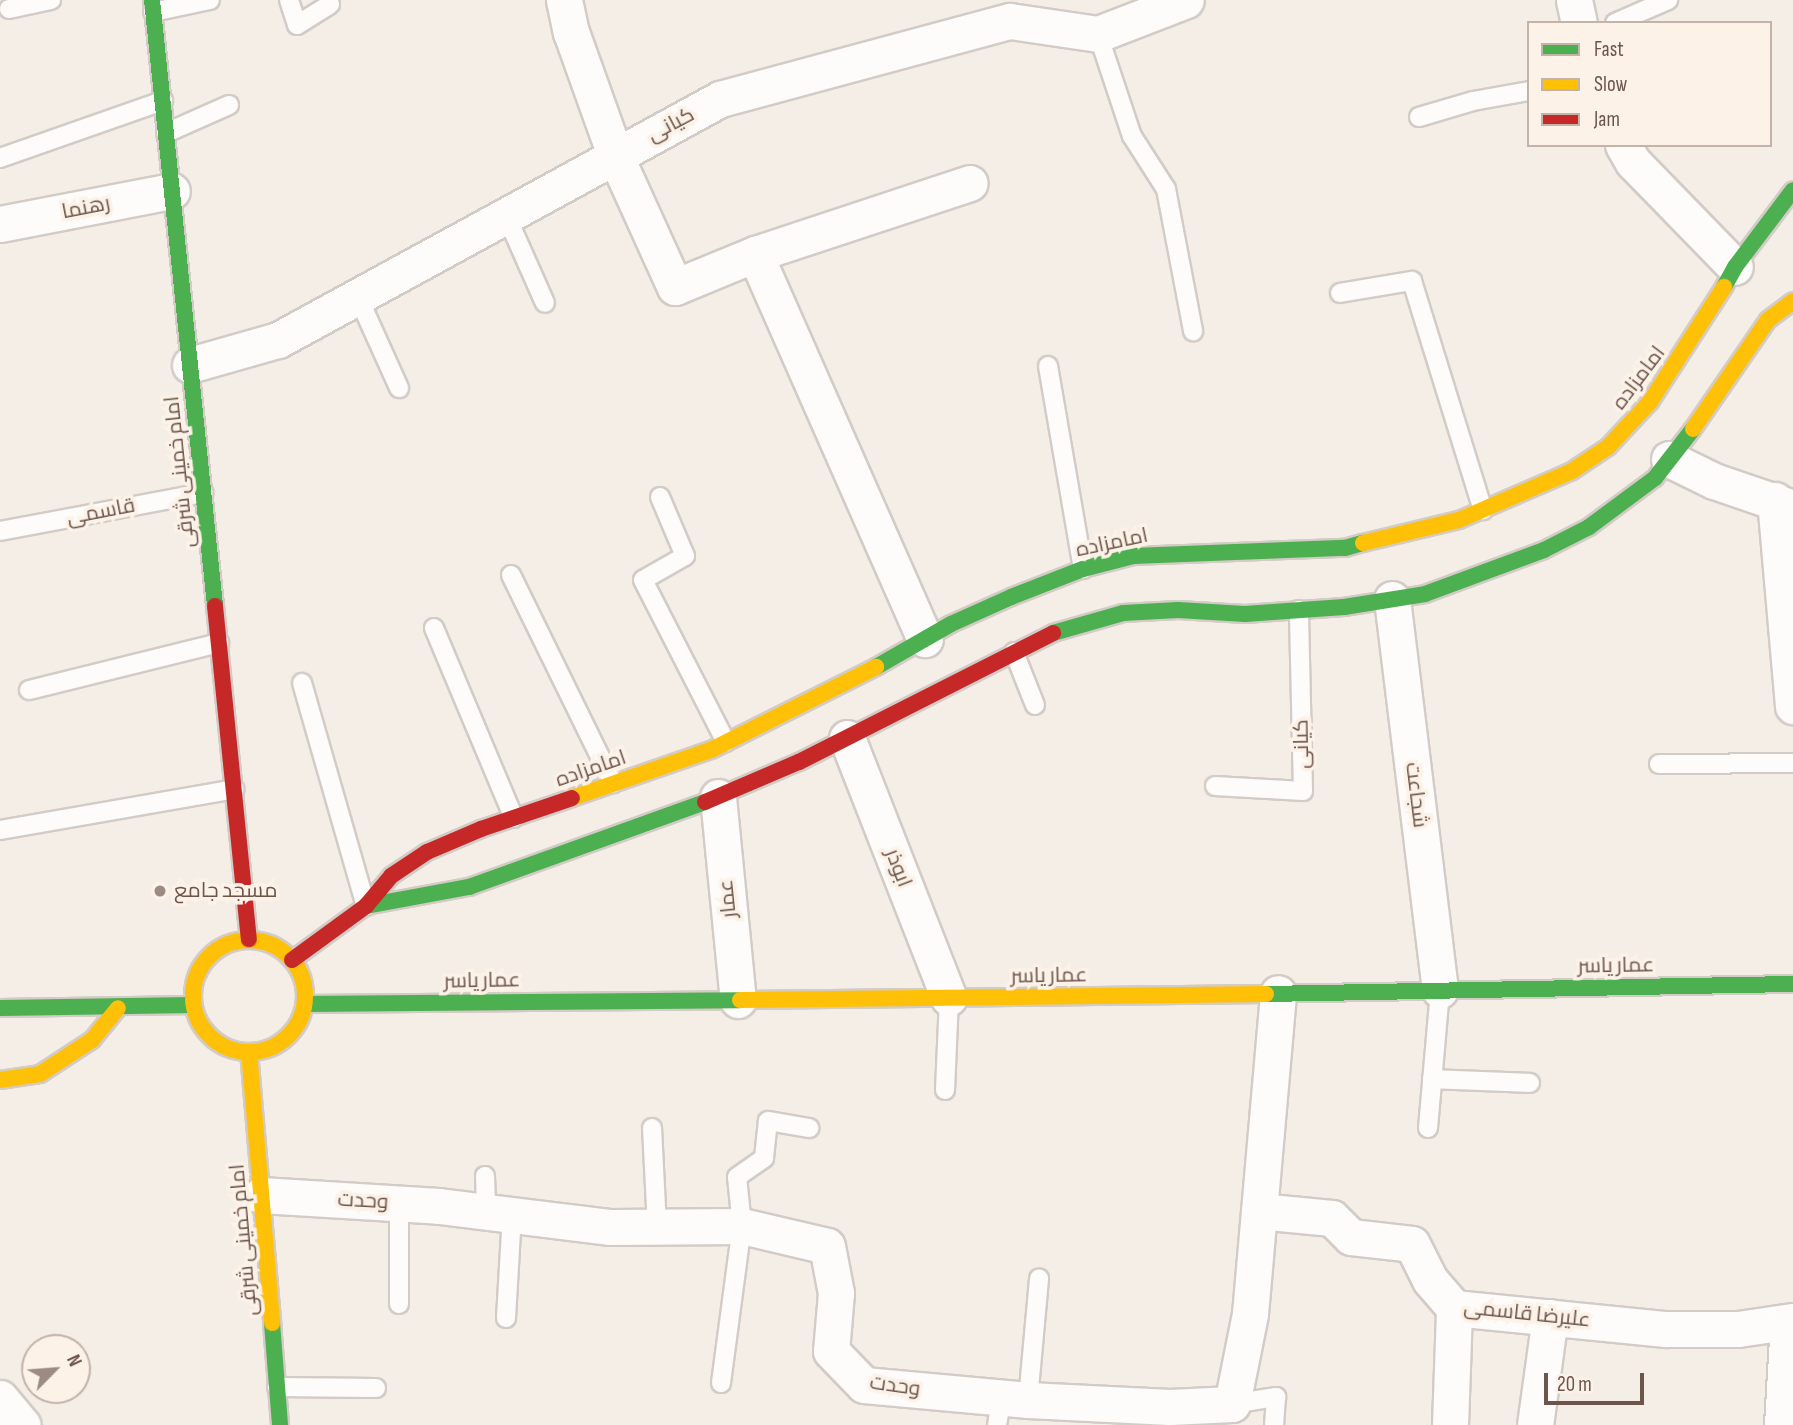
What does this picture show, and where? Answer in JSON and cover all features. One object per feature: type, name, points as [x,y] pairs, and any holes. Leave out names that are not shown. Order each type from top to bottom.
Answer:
[{"type":"street","points":[[564,0],[571,32],[615,155],[675,287],[755,254],[970,183]]},
{"type":"street","name":"کیانی","points":[[190,365],[278,340],[720,99],[1010,21],[1098,34],[1186,0]]},
{"type":"street","points":[[1574,0],[1579,21]]},
{"type":"street","name":"امام خمینی شرقی","points":[[153,6],[249,939]]},
{"type":"street","points":[[1624,147],[1633,162],[1735,267]]},
{"type":"street","name":"امامزاده","points":[[292,960],[366,906],[391,876],[427,852],[726,742],[999,602],[1083,569],[1144,555],[1345,548],[1448,523],[1572,471],[1608,447],[1650,402],[1671,375],[1735,267],[1793,190]]},
{"type":"street","name":"رهنما","points":[[0,224],[172,191]]},
{"type":"street","points":[[755,254],[925,639]]},
{"type":"street","name":"امامزاده","points":[[366,906],[469,887],[718,797],[847,738],[1059,630],[1123,613],[1178,610],[1245,614],[1425,594],[1544,550],[1589,527],[1655,478],[1700,421],[1768,320],[1793,301]]},
{"type":"street","points":[[1669,459],[1714,481],[1784,504],[1792,693]]},
{"type":"street","name":"شجاعت","points":[[1392,599],[1440,990]]},
{"type":"street","name":"ابوذر","points":[[847,738],[949,998]]},
{"type":"street","name":"عمار","points":[[718,797],[738,1000]]},
{"type":"street","points":[[249,939],[269,942],[292,960],[305,986],[305,1004],[300,1021],[290,1035],[275,1046],[249,1052],[224,1046],[209,1036],[193,1005],[193,985],[200,967],[213,952],[230,943],[249,939]]},
{"type":"street","name":"عمار یاسر","points":[[305,1004],[949,998],[1793,984]]},
{"type":"street","points":[[1232,1404],[1250,1314],[1279,993]]},
{"type":"street","points":[[0,1008],[193,1005]]},
{"type":"street","points":[[0,1080],[40,1074],[92,1040],[118,1008]]},
{"type":"street","name":"امام خمینی شرقی","points":[[249,1052],[280,1425]]},
{"type":"street","name":"وحدت","points":[[261,1195],[499,1213],[611,1227],[743,1226],[827,1246],[836,1293],[831,1352],[864,1385],[1009,1407],[1141,1415],[1232,1404]]},
{"type":"street","name":"علیرضا قاسمی","points":[[1259,1210],[1332,1218],[1351,1237],[1412,1244],[1430,1280],[1454,1308],[1666,1329],[1738,1329],[1791,1321]]},
{"type":"street","points":[[1450,1425],[1454,1308]]},
{"type":"street","points":[[1535,1425],[1550,1317]]},
{"type":"street","points":[[1782,1425],[1791,1321]]},
{"type":"street","points":[[0,1398],[23,1425]]},
{"type":"lane","points":[[9,9],[51,0]]},
{"type":"lane","points":[[153,6],[210,0]]},
{"type":"lane","points":[[289,0],[297,25],[330,4]]},
{"type":"lane","points":[[1620,21],[1668,0]]},
{"type":"lane","points":[[1098,34],[1132,136],[1166,189],[1194,331]]},
{"type":"lane","points":[[1419,117],[1473,100],[1527,91]]},
{"type":"lane","points":[[0,158],[163,101]]},
{"type":"lane","points":[[166,132],[229,106]]},
{"type":"lane","points":[[506,215],[545,303]]},
{"type":"lane","points":[[1340,293],[1412,281],[1483,510]]},
{"type":"lane","points":[[358,297],[399,388]]},
{"type":"lane","points":[[1048,366],[1083,569]]},
{"type":"lane","name":"قاسمی","points":[[0,531],[203,493]]},
{"type":"lane","points":[[660,497],[685,556],[643,580],[726,742]]},
{"type":"lane","points":[[511,575],[612,783]]},
{"type":"lane","name":"کیانی","points":[[1215,786],[1303,791],[1299,610]]},
{"type":"lane","points":[[434,628],[514,818]]},
{"type":"lane","points":[[29,690],[219,643]]},
{"type":"lane","points":[[1014,653],[1035,705]]},
{"type":"lane","points":[[302,683],[366,906]]},
{"type":"lane","points":[[1659,764],[1793,763]]},
{"type":"lane","points":[[0,830],[234,789]]},
{"type":"lane","points":[[1428,1128],[1440,990]]},
{"type":"lane","points":[[946,1090],[949,998]]},
{"type":"lane","points":[[1432,1079],[1530,1083]]},
{"type":"lane","points":[[722,1383],[743,1226],[737,1177],[764,1158],[768,1121],[809,1128]]},
{"type":"lane","points":[[652,1128],[657,1226]]},
{"type":"lane","points":[[485,1176],[499,1213],[506,1318]]},
{"type":"lane","points":[[399,1304],[400,1204]]},
{"type":"lane","points":[[1009,1407],[1039,1278]]},
{"type":"lane","points":[[277,1387],[376,1388]]},
{"type":"lane","points":[[1232,1404],[1276,1396],[1274,1425]]},
{"type":"traffic: fast","points":[[152,0],[215,606]]},
{"type":"traffic: fast","points":[[1724,287],[1735,267],[1793,190]]},
{"type":"traffic: fast","points":[[1053,633],[1123,613],[1178,610],[1245,614],[1344,607],[1425,594],[1544,550],[1589,527],[1655,478],[1693,429]]},
{"type":"traffic: fast","points":[[876,667],[951,624],[1011,597],[1083,569],[1133,556],[1345,548],[1363,543]]},
{"type":"traffic: fast","points":[[366,906],[469,887],[705,802]]},
{"type":"traffic: fast","points":[[1266,994],[1793,984]]},
{"type":"traffic: fast","points":[[305,1004],[740,1000]]},
{"type":"traffic: fast","points":[[0,1008],[193,1005]]},
{"type":"traffic: fast","points":[[272,1323],[280,1425]]},
{"type":"traffic: slow","points":[[1363,543],[1459,520],[1572,471],[1608,447],[1650,402],[1724,287]]},
{"type":"traffic: slow","points":[[1693,429],[1768,320],[1793,301]]},
{"type":"traffic: slow","points":[[572,798],[711,750],[876,667]]},
{"type":"traffic: slow","points":[[249,940],[270,944],[289,956],[301,975],[305,996],[301,1017],[289,1036],[270,1048],[249,1052],[228,1048],[209,1036],[197,1017],[193,996],[197,975],[209,956],[228,944],[249,940]]},
{"type":"traffic: slow","points":[[740,1000],[1266,994]]},
{"type":"traffic: slow","points":[[0,1080],[40,1074],[92,1040],[118,1008]]},
{"type":"traffic: slow","points":[[249,1052],[272,1323]]},
{"type":"traffic: jam","points":[[215,606],[249,939]]},
{"type":"traffic: jam","points":[[705,802],[799,762],[1053,633]]},
{"type":"traffic: jam","points":[[292,960],[366,906],[391,876],[427,852],[481,829],[572,798]]},
{"type":"place","name":"مسجد جامع","points":[[160,891]]}]
